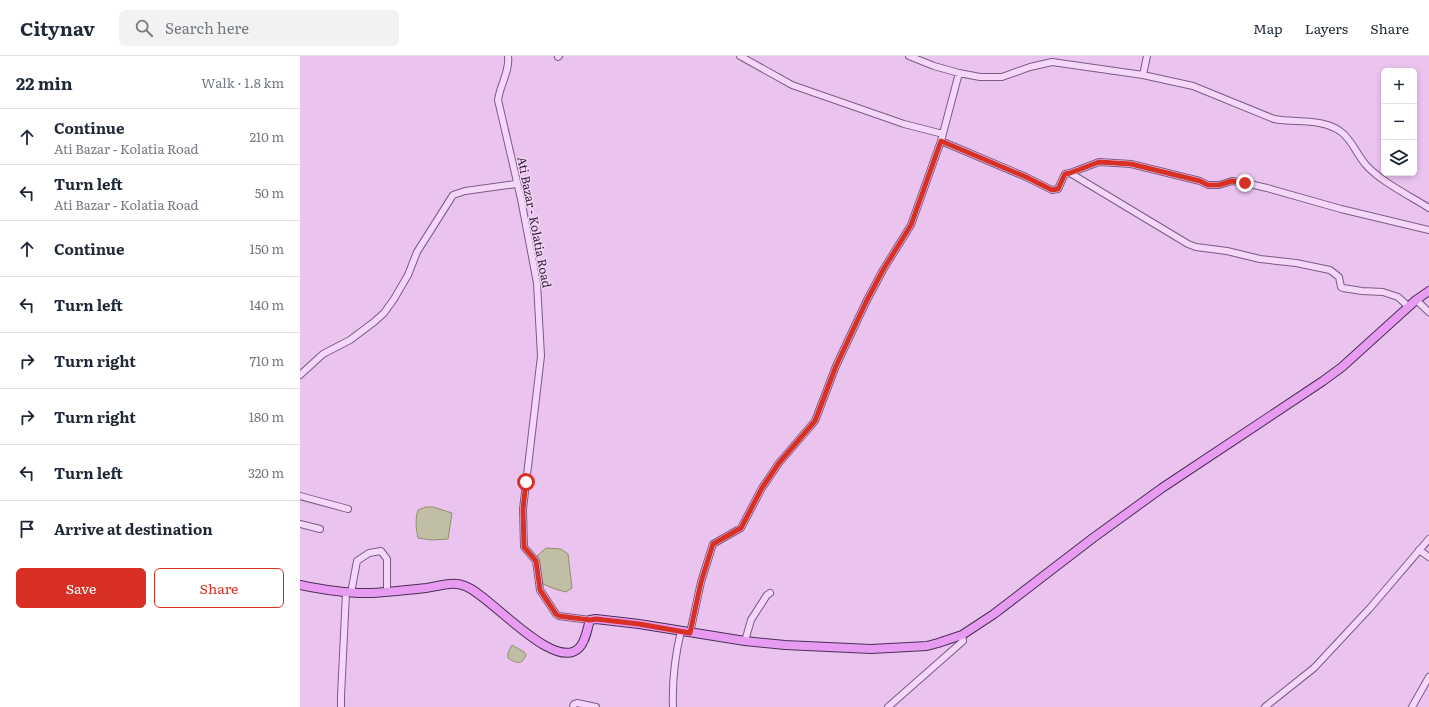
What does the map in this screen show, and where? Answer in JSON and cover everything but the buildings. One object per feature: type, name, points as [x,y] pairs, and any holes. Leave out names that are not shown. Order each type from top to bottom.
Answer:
[{"type":"main road","points":[[300,585],[349,593],[388,592],[428,588],[452,583],[465,586],[476,591],[527,635],[557,652],[565,653],[578,649],[584,640],[590,620],[596,619],[639,624],[745,641],[785,645],[870,649],[927,646],[962,635],[1007,605],[1093,538],[1162,488],[1323,381],[1342,367],[1429,290]]},
{"type":"street","name":"Ati Bazar - Kolatia Road","points":[[508,56],[509,64],[499,90],[498,100],[516,184],[521,199],[537,283],[541,356],[523,509],[524,547],[536,561],[540,590],[556,614],[559,616],[590,620]]},
{"type":"street","points":[[509,64],[514,56]]},
{"type":"street","points":[[740,56],[792,84],[904,124],[943,134]]},
{"type":"street","points":[[909,56],[934,66],[980,77],[1002,77],[1030,67],[1052,62],[1143,74],[1193,86],[1274,119],[1311,122],[1331,126],[1341,131],[1366,166],[1382,179],[1429,208]]},
{"type":"street","points":[[1143,74],[1147,56]]},
{"type":"street","points":[[690,633],[701,582],[713,544],[741,528],[762,488],[779,463],[815,421],[836,366],[862,309],[883,270],[911,225],[941,141],[959,73]]},
{"type":"street","points":[[941,141],[1026,177],[1052,190],[1058,189],[1065,174],[1099,162],[1131,164],[1200,181],[1208,185],[1219,185],[1232,181],[1267,188],[1341,209],[1429,230]]},
{"type":"street","points":[[1070,173],[1188,244],[1196,247],[1227,251],[1260,259],[1296,263],[1330,270],[1339,277],[1341,287],[1362,292],[1383,292],[1398,297],[1409,307]]},
{"type":"street","points":[[300,375],[323,354],[350,340],[384,313],[408,275],[417,252],[453,195],[465,190],[516,184]]},
{"type":"street","points":[[1416,300],[1429,312]]},
{"type":"street","points":[[300,496],[348,509]]},
{"type":"street","points":[[300,524],[320,529]]},
{"type":"street","points":[[1265,707],[1314,668],[1370,608],[1429,539]]},
{"type":"street","points":[[1419,550],[1429,557]]},
{"type":"street","points":[[341,707],[349,593],[356,560],[369,553],[380,551],[387,559],[388,592]]},
{"type":"street","points":[[745,641],[750,620],[767,595],[770,594]]},
{"type":"street","points":[[673,707],[672,689],[681,631]]},
{"type":"street","points":[[888,707],[963,641],[962,635]]},
{"type":"street","points":[[1412,707],[1429,676]]},
{"type":"street","points":[[573,707],[574,704],[577,703],[596,707]]},
{"type":"shaded area","points":[[426,507],[433,507],[452,513],[448,539],[432,540],[418,538],[416,524],[417,513],[418,510]]},
{"type":"shaded area","points":[[546,548],[561,549],[568,554],[572,588],[566,592],[543,584],[537,556]]},
{"type":"shaded area","points":[[512,645],[524,652],[526,655],[523,661],[517,662],[508,658],[508,653]]},
{"type":"route","points":[[526,482],[523,509],[524,547],[536,561],[540,590],[556,614],[559,616],[590,620],[596,619],[639,624],[690,633],[701,582],[713,544],[741,528],[762,488],[779,463],[815,421],[836,366],[866,302],[883,270],[911,225],[941,141],[1026,177],[1052,190],[1058,189],[1065,174],[1099,162],[1131,164],[1200,181],[1208,185],[1219,185],[1232,181],[1245,183]]}]
